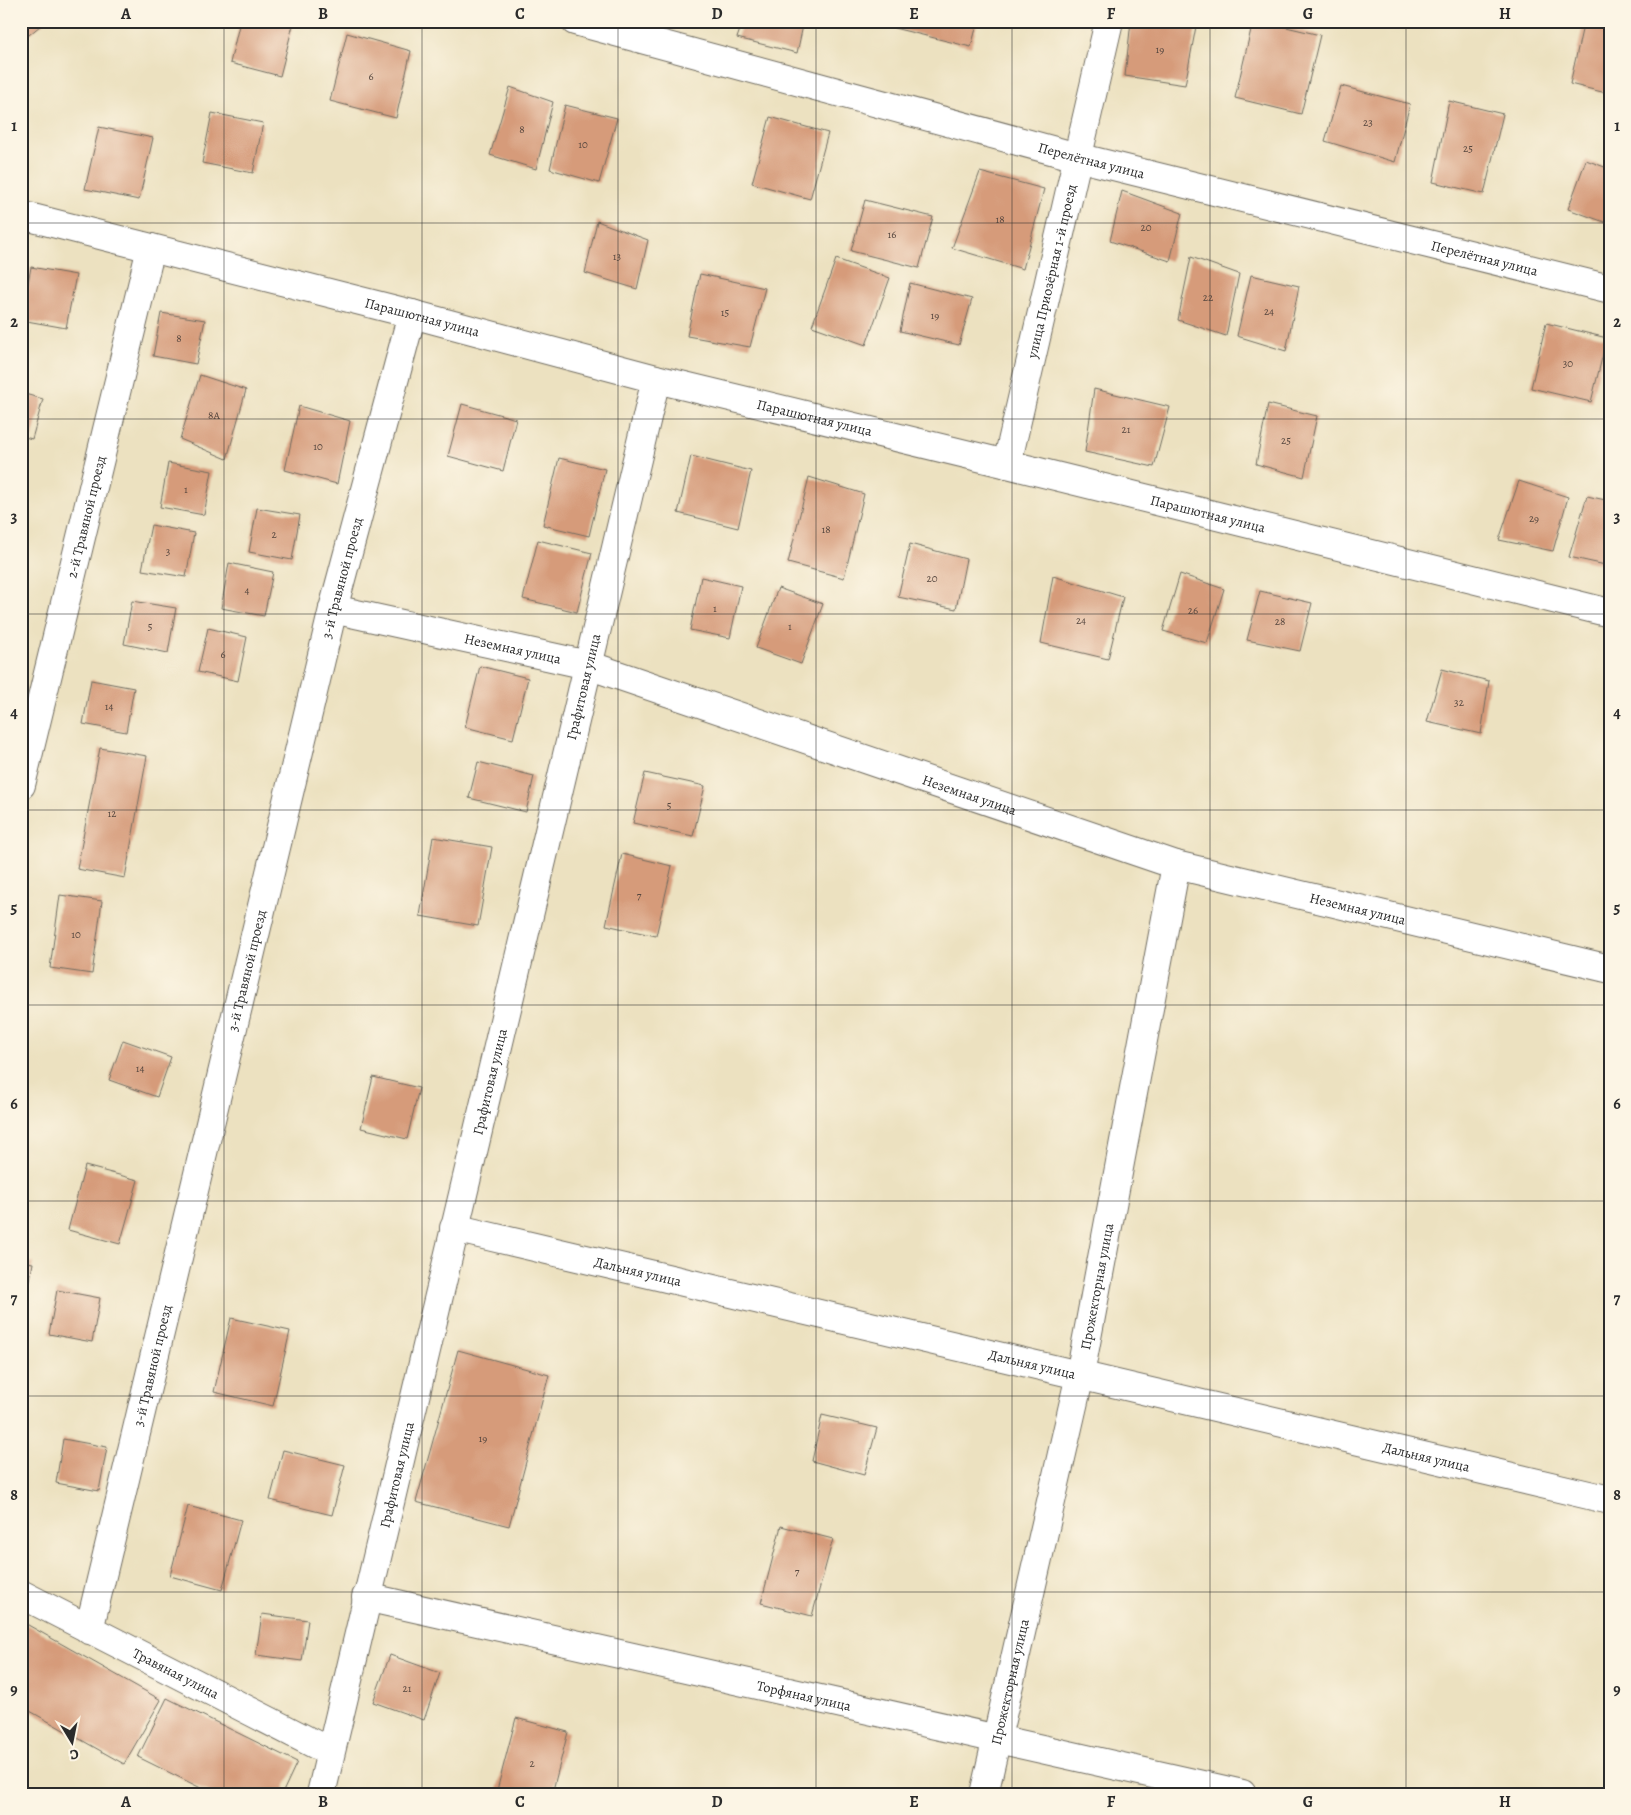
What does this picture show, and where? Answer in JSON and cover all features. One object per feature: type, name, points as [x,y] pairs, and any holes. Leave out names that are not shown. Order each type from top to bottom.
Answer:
[{"type":"street","name":"Перелётная улица","points":[[575,21],[1077,157],[1610,289]]},
{"type":"street","name":"улица Приозёрная 1-й проезд","points":[[1007,464],[1109,21]]},
{"type":"street","name":"Парашютная улица","points":[[21,215],[412,314],[656,379],[1610,612]]},
{"type":"street","name":"2-й Травяной проезд","points":[[21,784],[150,248]]},
{"type":"street","name":"3-й Травяной проезд","points":[[89,1630],[333,609],[412,314]]},
{"type":"street","name":"Графитовая улица","points":[[322,1788],[656,379]]},
{"type":"street","name":"Неземная улица","points":[[333,609],[588,665],[1176,865],[1610,969]]},
{"type":"street","name":"Прожекторная улица","points":[[984,1794],[1080,1375],[1176,865]]},
{"type":"street","name":"Дальняя улица","points":[[454,1228],[1610,1500]]},
{"type":"street","name":"Травяная улица","points":[[21,1594],[330,1752]]},
{"type":"street","name":"Торфяная улица","points":[[366,1597],[1242,1794]]},
{"type":"building","points":[[21,21],[46,21],[24,39],[21,36]]},
{"type":"building","points":[[240,21],[294,21],[280,76],[230,63]]},
{"type":"building","points":[[743,21],[804,21],[797,53],[737,38]]},
{"type":"building","points":[[896,21],[978,21],[971,47],[894,28]]},
{"type":"building","points":[[1131,21],[1197,21],[1185,85],[1125,76]]},
{"type":"building","points":[[1253,21],[1261,21],[1320,35],[1301,114],[1235,98]]},
{"type":"building","points":[[1584,21],[1610,21],[1610,94],[1570,84]]},
{"type":"building","points":[[347,33],[411,51],[396,118],[330,101]]},
{"type":"building","points":[[1341,86],[1410,104],[1395,162],[1325,141]]},
{"type":"building","points":[[510,87],[553,102],[536,169],[490,155]]},
{"type":"building","points":[[1449,101],[1503,114],[1484,194],[1433,182]]},
{"type":"building","points":[[565,105],[617,118],[599,183],[550,169]]},
{"type":"building","points":[[212,113],[263,123],[253,173],[202,163]]},
{"type":"building","points":[[770,117],[828,133],[810,199],[752,183]]},
{"type":"building","points":[[99,127],[153,138],[139,200],[85,189]]},
{"type":"building","points":[[1586,160],[1610,169],[1610,224],[1568,209]]},
{"type":"building","points":[[980,172],[1044,189],[1023,269],[952,248]]},
{"type":"building","points":[[1122,191],[1182,213],[1170,261],[1110,241]]},
{"type":"building","points":[[865,200],[933,217],[919,268],[851,251]]},
{"type":"building","points":[[597,221],[648,240],[637,289],[585,273]]},
{"type":"building","points":[[1191,257],[1239,274],[1226,336],[1178,320]]},
{"type":"building","points":[[836,259],[890,278],[866,345],[812,326]]},
{"type":"building","points":[[31,267],[76,275],[66,328],[21,320]]},
{"type":"building","points":[[700,274],[765,288],[750,347],[687,336]]},
{"type":"building","points":[[1251,275],[1299,286],[1286,351],[1237,336]]},
{"type":"building","points":[[910,283],[972,299],[959,345],[900,331]]},
{"type":"building","points":[[161,313],[205,320],[196,364],[153,356]]},
{"type":"building","points":[[1546,323],[1607,338],[1591,402],[1531,388]]},
{"type":"building","points":[[200,375],[246,390],[227,459],[180,439]]},
{"type":"building","points":[[1094,389],[1170,407],[1154,467],[1085,452]]},
{"type":"building","points":[[21,393],[43,399],[32,439],[21,436]]},
{"type":"building","points":[[462,404],[516,419],[503,471],[448,456]]},
{"type":"building","points":[[1268,404],[1317,416],[1304,477],[1256,464]]},
{"type":"building","points":[[299,406],[350,421],[337,484],[285,470]]},
{"type":"building","points":[[691,456],[751,471],[738,528],[678,513]]},
{"type":"building","points":[[559,458],[605,469],[589,536],[543,525]]},
{"type":"building","points":[[168,463],[212,471],[204,515],[160,507]]},
{"type":"building","points":[[809,477],[864,494],[844,578],[788,563]]},
{"type":"building","points":[[1519,481],[1568,497],[1553,551],[1499,540]]},
{"type":"building","points":[[1587,496],[1610,501],[1610,566],[1569,557]]},
{"type":"building","points":[[257,508],[300,515],[292,560],[249,552]]},
{"type":"building","points":[[151,525],[194,533],[186,577],[142,570]]},
{"type":"building","points":[[538,540],[592,553],[577,612],[523,599]]},
{"type":"building","points":[[910,544],[966,559],[956,609],[898,597]]},
{"type":"building","points":[[229,563],[273,572],[264,616],[221,608]]},
{"type":"building","points":[[1180,574],[1224,589],[1207,643],[1163,631]]},
{"type":"building","points":[[1053,576],[1123,597],[1108,659],[1041,643]]},
{"type":"building","points":[[701,577],[741,586],[730,638],[690,630]]},
{"type":"building","points":[[778,588],[823,604],[801,664],[756,648]]},
{"type":"building","points":[[1260,591],[1312,603],[1300,651],[1247,640]]},
{"type":"building","points":[[132,601],[176,608],[168,653],[124,644]]},
{"type":"building","points":[[208,628],[247,637],[238,681],[198,672]]},
{"type":"building","points":[[480,666],[528,678],[513,739],[465,727]]},
{"type":"building","points":[[1442,669],[1489,681],[1481,734],[1427,722]]},
{"type":"building","points":[[91,680],[134,688],[126,732],[83,724]]},
{"type":"building","points":[[100,748],[147,756],[125,878],[77,869]]},
{"type":"building","points":[[478,762],[534,776],[526,812],[469,798]]},
{"type":"building","points":[[645,773],[705,786],[693,836],[633,823]]},
{"type":"building","points":[[433,837],[492,847],[478,926],[420,916]]},
{"type":"building","points":[[622,854],[672,866],[656,936],[606,925]]},
{"type":"building","points":[[60,895],[102,901],[92,974],[50,968]]},
{"type":"building","points":[[123,1040],[171,1057],[157,1097],[109,1080]]},
{"type":"building","points":[[373,1077],[419,1088],[407,1139],[361,1128]]},
{"type":"building","points":[[85,1166],[138,1180],[120,1244],[68,1230]]},
{"type":"building","points":[[21,1261],[33,1263],[25,1308],[21,1307]]},
{"type":"building","points":[[57,1290],[100,1298],[92,1342],[49,1334]]},
{"type":"building","points":[[231,1318],[290,1331],[273,1406],[214,1392]]},
{"type":"building","points":[[458,1350],[549,1375],[509,1526],[416,1502]]},
{"type":"building","points":[[822,1415],[877,1428],[864,1475],[812,1461]]},
{"type":"building","points":[[63,1439],[107,1447],[99,1491],[56,1483]]},
{"type":"building","points":[[283,1450],[345,1465],[332,1515],[270,1500]]},
{"type":"building","points":[[188,1506],[241,1520],[222,1590],[170,1576]]},
{"type":"building","points":[[781,1526],[833,1539],[812,1616],[761,1603]]},
{"type":"building","points":[[262,1614],[308,1620],[302,1661],[256,1655]]},
{"type":"building","points":[[21,1621],[161,1700],[124,1764],[21,1706]]},
{"type":"building","points":[[390,1655],[440,1673],[424,1720],[373,1702]]},
{"type":"building","points":[[167,1698],[297,1762],[282,1794],[213,1794],[138,1757]]},
{"type":"building","points":[[516,1718],[568,1732],[552,1794],[496,1794]]},
{"type":"building","points":[[200,1789],[208,1794],[197,1794]]}]
